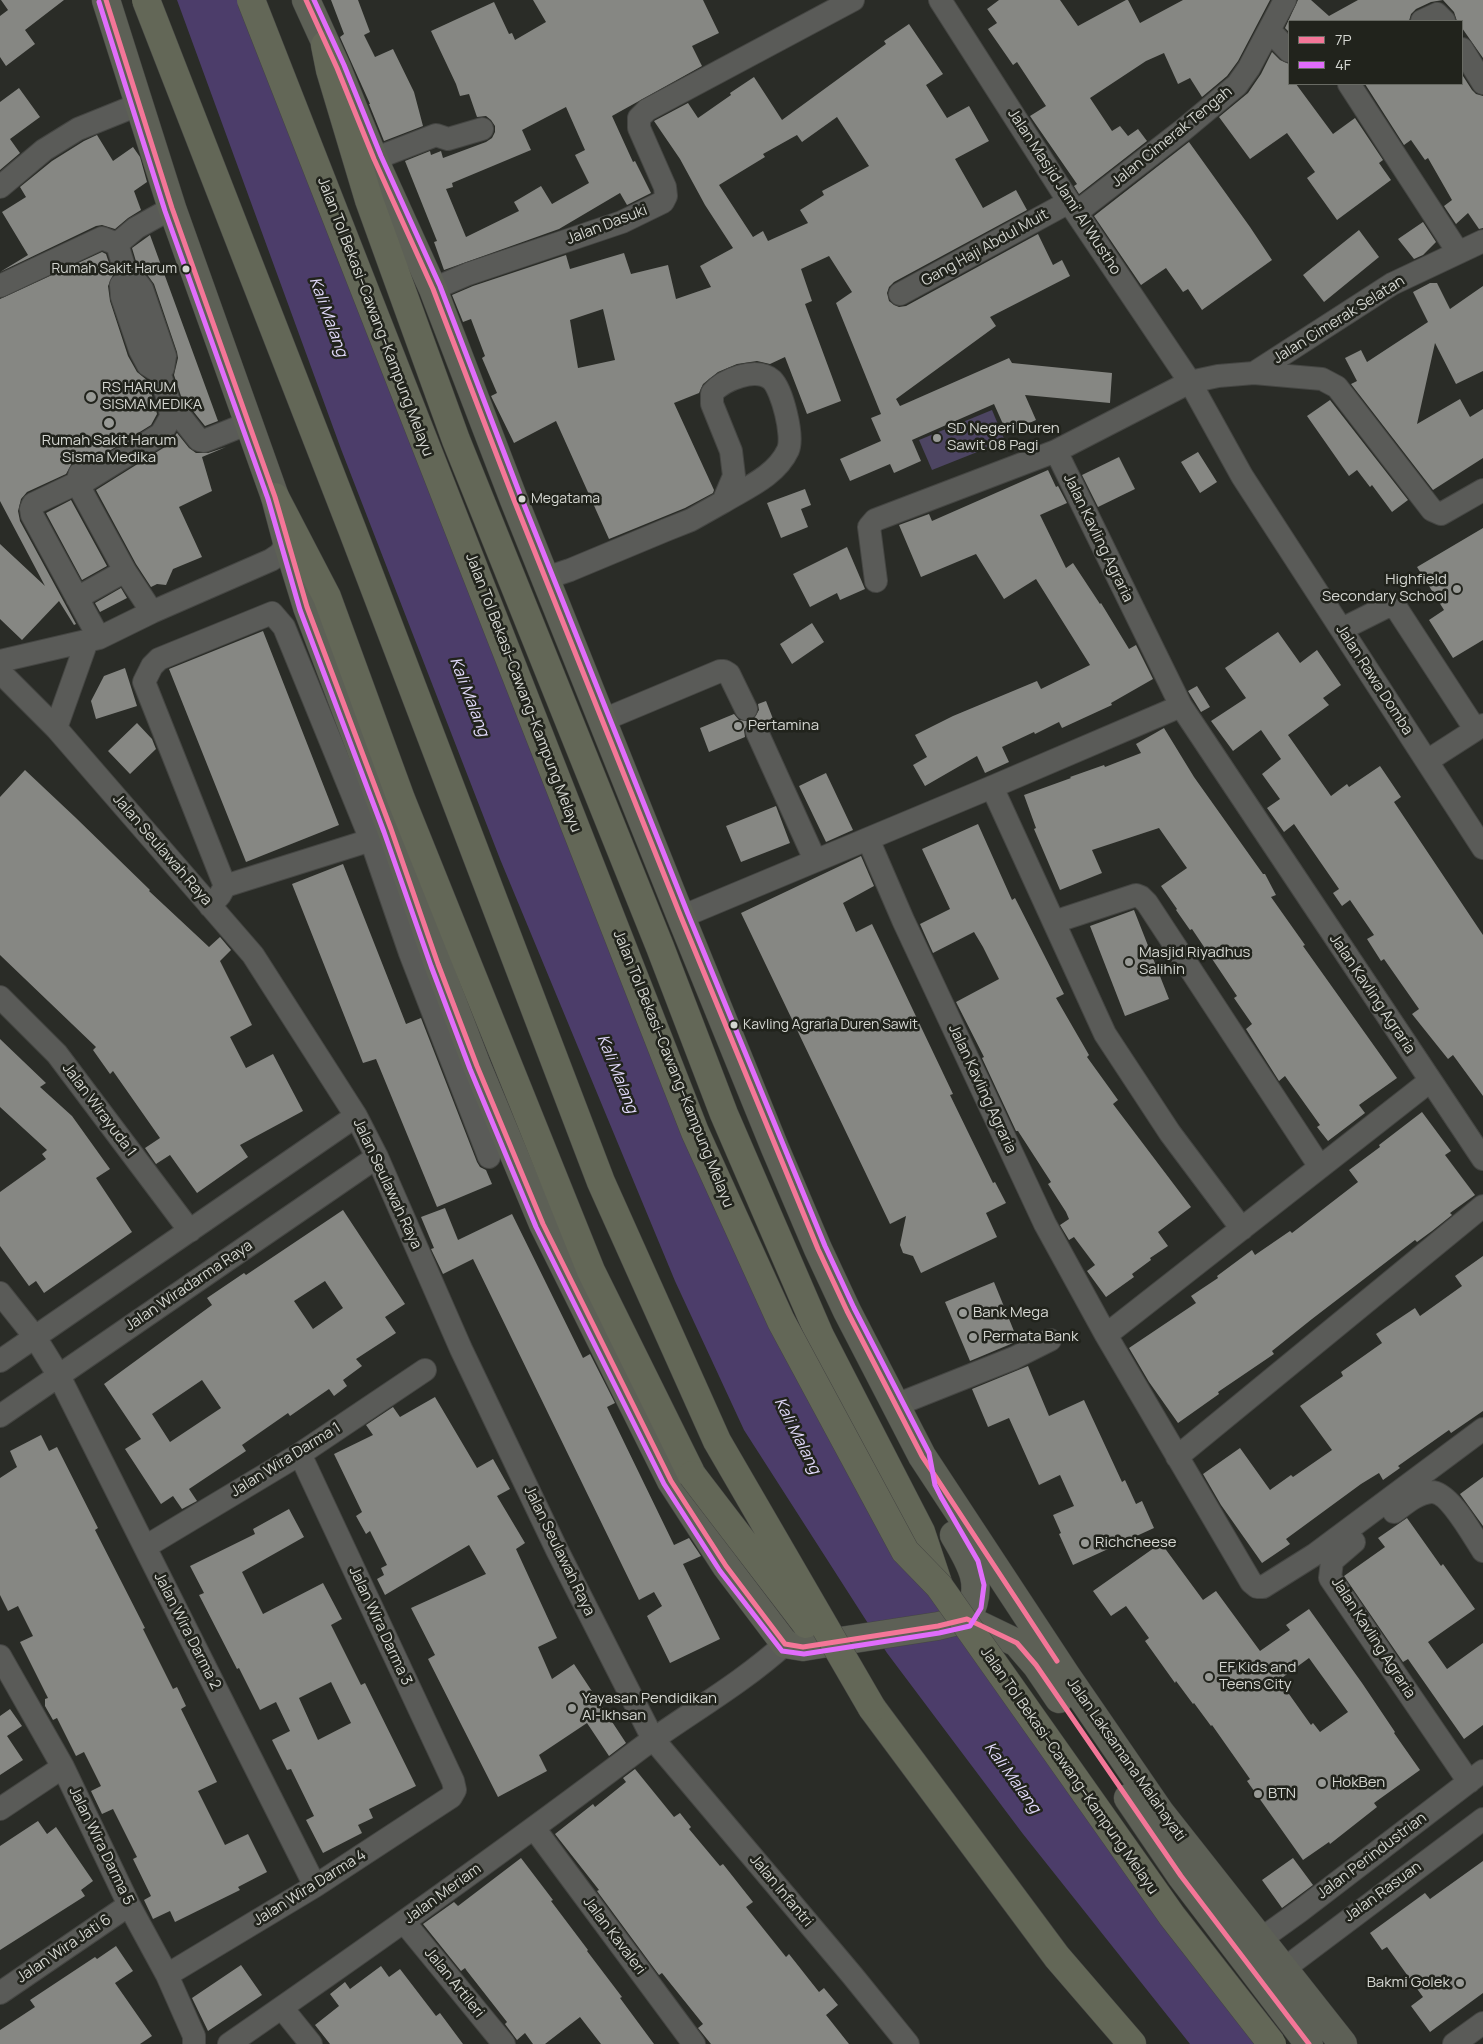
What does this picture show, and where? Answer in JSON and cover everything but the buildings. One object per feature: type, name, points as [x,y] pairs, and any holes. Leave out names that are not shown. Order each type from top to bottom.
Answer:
[{"type":"highway","points":[[146,0],[352,529],[600,1182],[717,1441],[872,1708]]},
{"type":"highway","name":"Jalan Tol Bekasi–Cawang–Kampung Melayu","points":[[251,0],[695,1132],[781,1321],[905,1551],[939,1586],[1172,1916],[1272,2044]]},
{"type":"highway","points":[[325,45],[333,80],[369,200],[456,440],[660,947],[724,1114],[820,1336],[920,1532],[939,1586]]},
{"type":"highway","points":[[275,497],[327,597],[400,799],[591,1272],[692,1475],[872,1708],[1057,1957],[1132,2044]]},
{"type":"main road","points":[[106,0],[172,208],[275,497],[287,542],[381,834],[438,964],[473,1057],[542,1224],[671,1481],[726,1566],[785,1644],[803,1647],[938,1626],[966,1619],[974,1606],[977,1584],[971,1564],[928,1487],[922,1456]]},
{"type":"main road","name":"Jalan Laksamana Malahayati","points":[[306,0],[337,68],[374,159],[433,289],[510,491],[681,916],[818,1249],[847,1311],[922,1456],[1066,1675],[1160,1812],[1343,2044]]},
{"type":"main road","name":"Jalan Laksamana Malahayati","points":[[966,1619],[1017,1642],[1036,1665],[1181,1876],[1309,2044]]},
{"type":"street","name":"Jalan Dasuki","points":[[433,289],[468,274],[622,222],[663,202],[666,196],[665,187],[639,128],[640,118],[647,110],[853,0]]},
{"type":"street","name":"Jalan Masjid Jami' Al Wustho","points":[[940,0],[1073,207],[1190,382]]},
{"type":"street","name":"Jalan Cimerak Tengah","points":[[1073,207],[1184,130],[1237,85],[1270,31],[1285,0]]},
{"type":"street","points":[[1424,20],[1437,14],[1443,20]]},
{"type":"street","points":[[1270,31],[1288,50]]},
{"type":"street","points":[[1463,51],[1483,83]]},
{"type":"street","points":[[1350,85],[1458,252]]},
{"type":"street","points":[[0,187],[44,150],[78,129],[140,104]]},
{"type":"street","points":[[374,159],[436,135],[448,139],[482,129]]},
{"type":"street","name":"Gang Haji Abdul Muit","points":[[900,294],[1073,207]]},
{"type":"street","points":[[116,244],[136,228],[172,208]]},
{"type":"street","points":[[0,286],[102,238],[116,244],[128,280],[121,284],[122,297],[148,365],[159,372],[169,402],[171,417],[161,434],[87,480],[33,504],[30,509],[77,598],[93,639],[56,728]]},
{"type":"street","name":"Jalan Cimerak Selatan","points":[[1190,382],[1218,376],[1254,373],[1392,284],[1483,241]]},
{"type":"street","points":[[1254,373],[1322,379],[1337,387],[1432,510],[1441,514],[1483,490]]},
{"type":"street","points":[[546,578],[691,520],[723,502],[763,478],[777,466],[789,448],[790,428],[781,397],[772,380],[763,376],[751,374],[735,379],[717,388],[712,393],[712,404],[730,451],[734,476],[723,502]]},
{"type":"street","points":[[876,581],[869,538],[869,527],[875,520],[1056,451],[1190,382]]},
{"type":"street","name":"Jalan Rawa Domba","points":[[1190,382],[1242,476],[1483,848]]},
{"type":"street","points":[[169,402],[199,440],[211,440],[250,423]]},
{"type":"street","name":"Jalan Kavling Agraria","points":[[1056,451],[1181,706],[1483,1159]]},
{"type":"street","points":[[77,483],[125,571],[152,612]]},
{"type":"street","points":[[0,661],[93,639],[271,560],[280,554],[287,542]]},
{"type":"street","points":[[77,598],[125,571]]},
{"type":"street","points":[[1342,629],[1388,606],[1397,609],[1479,727],[1427,761]]},
{"type":"street","points":[[225,886],[144,682],[152,666],[159,659],[272,613],[284,627],[381,834],[410,953],[489,1157]]},
{"type":"street","points":[[603,720],[720,671],[729,674],[746,709]]},
{"type":"street","name":"Jalan Seulawah Raya","points":[[0,672],[56,728],[253,955],[356,1116],[377,1156],[465,1358],[557,1550],[653,1739]]},
{"type":"street","points":[[681,916],[992,788],[1181,706]]},
{"type":"street","points":[[757,732],[815,860]]},
{"type":"street","points":[[992,788],[1105,1034],[1170,1133],[1242,1229]]},
{"type":"street","points":[[210,906],[220,896],[225,886],[381,834]]},
{"type":"street","name":"Jalan Kavling Agraria","points":[[868,839],[903,920],[1045,1224],[1106,1335],[1251,1582],[1257,1587],[1263,1587],[1314,1555],[1483,1429]]},
{"type":"street","points":[[1054,922],[1136,895],[1141,897],[1147,903],[1320,1167]]},
{"type":"street","name":"Jalan Wirayuda 1","points":[[0,997],[57,1054],[190,1231]]},
{"type":"street","points":[[1106,1335],[1430,1081]]},
{"type":"street","points":[[0,1361],[356,1116]]},
{"type":"street","name":"Jalan Wiradarma Raya","points":[[0,1416],[377,1156]]},
{"type":"street","points":[[1177,1457],[1483,1206]]},
{"type":"street","name":"Jalan Wira Darma 2","points":[[0,1293],[35,1337],[59,1376],[315,1886]]},
{"type":"street","points":[[896,1405],[1014,1358],[1050,1340]]},
{"type":"street","name":"Jalan Wira Darma 1","points":[[145,1546],[300,1454],[425,1370]]},
{"type":"street","name":"Jalan Wira Darma 3","points":[[300,1454],[453,1781],[455,1790],[451,1798]]},
{"type":"street","name":"Jalan Kavling Agraria","points":[[1476,1777],[1330,1578],[1330,1569],[1332,1562],[1340,1553],[1411,1499],[1431,1492],[1447,1498],[1483,1551]]},
{"type":"street","name":"Jalan Meriam","points":[[229,2044],[404,1922],[653,1739],[762,1665],[785,1644]]},
{"type":"street","name":"Jalan Wira Darma 5","points":[[0,1656],[63,1767],[129,1905],[167,1975],[194,2042]]},
{"type":"street","name":"Jalan Infantri","points":[[653,1739],[908,2044]]},
{"type":"street","points":[[0,1809],[63,1767]]},
{"type":"street","name":"Jalan Perindustrian","points":[[1261,1939],[1476,1777]]},
{"type":"street","name":"Jalan Wira Darma 4","points":[[167,1975],[315,1886],[451,1798]]},
{"type":"street","name":"Jalan Rasuan","points":[[1284,1968],[1483,1819]]},
{"type":"street","name":"Jalan Kavaleri","points":[[534,1828],[694,2044]]},
{"type":"street","name":"Jalan Wira Jati 6","points":[[0,1992],[129,1905]]},
{"type":"street","name":"Jalan Artileri","points":[[404,1922],[504,2044]]},
{"type":"street","points":[[282,2008],[310,2044]]},
{"type":"street","points":[[1454,2044],[1483,2023]]},
{"type":"shaded area","points":[[992,410],[1005,441],[932,470],[919,440]]},
{"type":"water","name":"Kali Malang","points":[[177,0],[251,0],[650,1016],[905,1551],[1272,2044],[1190,2044],[1023,1834],[887,1653],[744,1430],[675,1281],[500,859],[341,449]]},
{"type":"transit line","name":"7P","points":[[106,0],[172,208],[275,497],[307,607],[391,829],[438,964],[477,1066],[543,1224],[671,1481],[726,1566],[785,1644],[803,1647],[938,1626],[967,1619],[1017,1643],[1036,1665],[1181,1876],[1309,2044]]},
{"type":"transit line","name":"7P","points":[[306,0],[337,68],[374,159],[433,289],[514,500],[681,917],[818,1249],[847,1311],[922,1456],[1057,1661]]},
{"type":"transit line","name":"4F","points":[[99,2],[165,211],[268,499],[300,610],[384,832],[431,966],[470,1069],[536,1227],[664,1484],[720,1571],[782,1651],[804,1654],[939,1633],[970,1626],[981,1608],[984,1585],[978,1561],[935,1485],[929,1453],[854,1308],[825,1246],[688,914],[521,497],[440,286],[381,156],[344,65],[314,0]]},
{"type":"place","name":"Rumah Sakit Harum","points":[[186,269]]},
{"type":"place","name":"RS HARUM SISMA MEDIKA","points":[[91,397]]},
{"type":"place","name":"Rumah Sakit Harum Sisma Medika","points":[[109,423]]},
{"type":"place","name":"SD Negeri Duren Sawit 08 Pagi","points":[[937,438]]},
{"type":"place","name":"Megatama","points":[[522,499]]},
{"type":"place","name":"Highfield Secondary School","points":[[1457,589]]},
{"type":"place","name":"Pertamina","points":[[738,726]]},
{"type":"place","name":"Masjid Riyadhus Salihin","points":[[1129,962]]},
{"type":"place","name":"Kavling Agraria Duren Sawit","points":[[734,1025]]},
{"type":"place","name":"Bank Mega","points":[[963,1313]]},
{"type":"place","name":"Permata Bank","points":[[973,1337]]},
{"type":"place","name":"Richcheese","points":[[1085,1543]]},
{"type":"place","name":"EF Kids and Teens City","points":[[1209,1677]]},
{"type":"place","name":"Yayasan Pendidikan Al-Ikhsan","points":[[572,1708]]},
{"type":"place","name":"HokBen","points":[[1322,1783]]},
{"type":"place","name":"BTN","points":[[1258,1794]]},
{"type":"place","name":"Bakmi Golek","points":[[1460,1983]]}]
